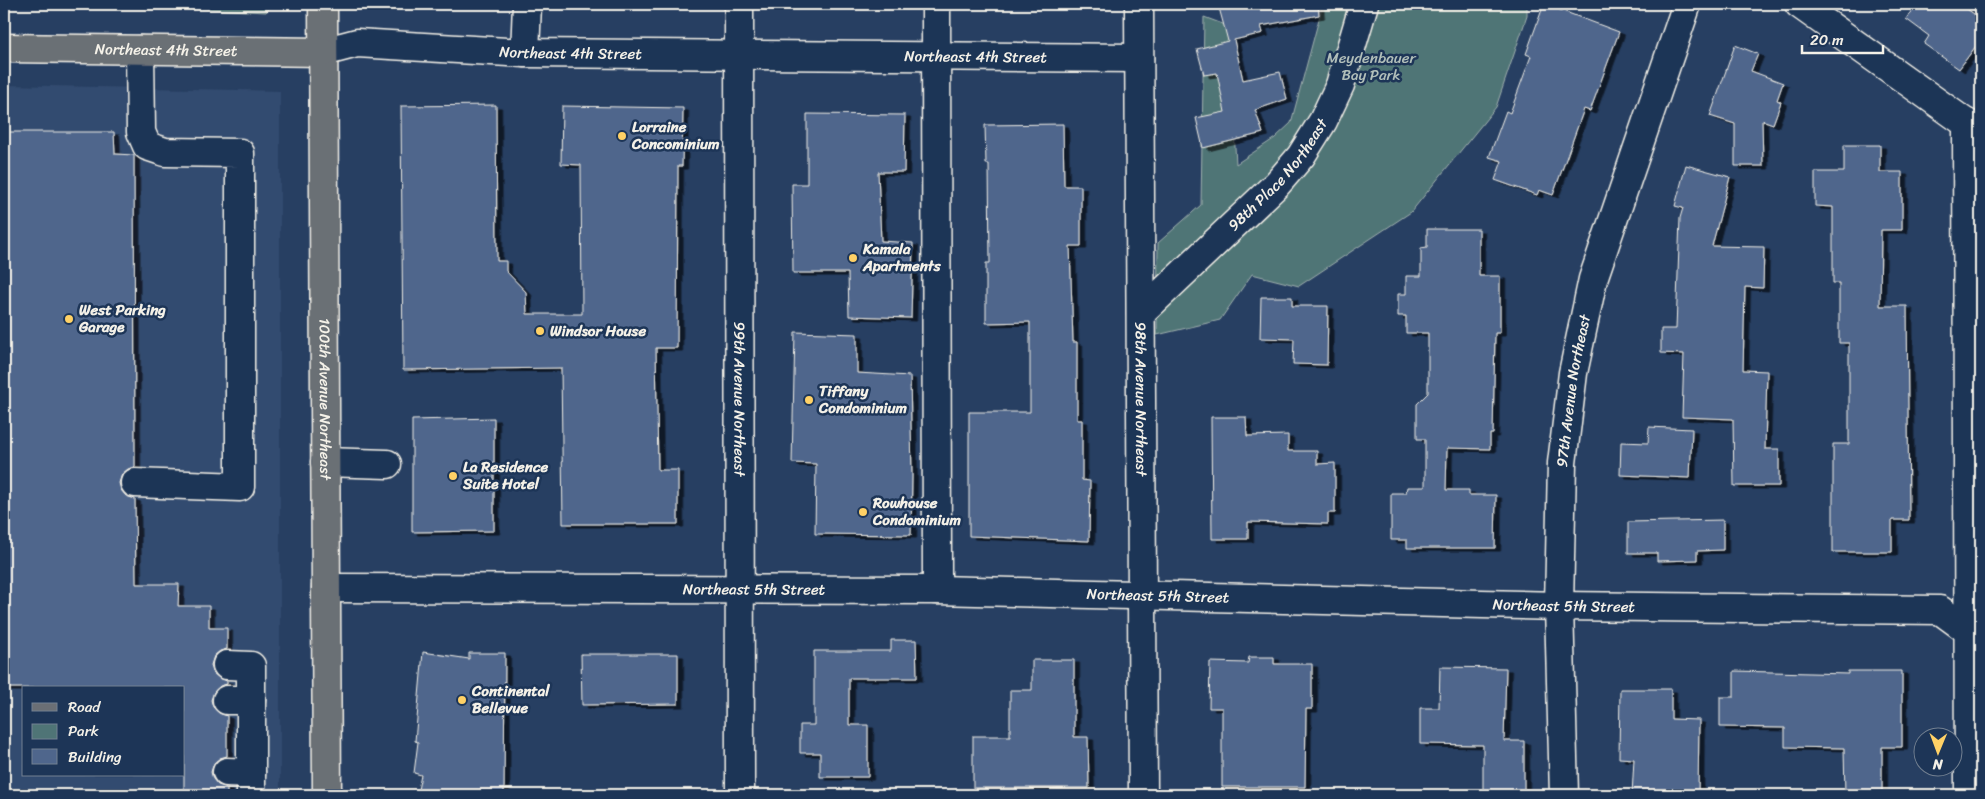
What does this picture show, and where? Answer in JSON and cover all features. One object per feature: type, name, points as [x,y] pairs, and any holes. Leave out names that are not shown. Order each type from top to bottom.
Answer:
[{"type":"main road","name":"100th Avenue Northeast","points":[[323,4],[327,795]]},
{"type":"main road","name":"Northeast 4th Street","points":[[4,48],[322,52]]},
{"type":"street","points":[[525,53],[527,4]]},
{"type":"street","name":"99th Avenue Northeast","points":[[739,4],[740,795]]},
{"type":"street","points":[[936,4],[937,590]]},
{"type":"street","name":"98th Avenue Northeast","points":[[1139,4],[1143,795]]},
{"type":"street","name":"98th Place Northeast","points":[[1141,313],[1277,184],[1301,156],[1323,121],[1340,85],[1364,4]]},
{"type":"street","name":"97th Avenue Northeast","points":[[1564,795],[1559,606],[1562,463],[1573,373],[1593,279],[1687,4]]},
{"type":"street","points":[[1799,4],[1974,128],[1974,635],[1969,795]]},
{"type":"street","name":"Northeast 4th Street","points":[[322,52],[358,43],[525,53],[739,53],[1139,58]]},
{"type":"street","points":[[135,483],[240,487],[240,153],[165,152],[147,146],[140,132],[140,50]]},
{"type":"street","points":[[324,462],[387,464]]},
{"type":"street","name":"Northeast 5th Street","points":[[326,588],[740,591],[937,590],[1559,606],[1940,610],[1974,635]]},
{"type":"street","points":[[227,665],[251,666],[239,700],[243,780]]},
{"type":"shaded area","points":[[4,85],[280,91],[280,795],[4,795]]},
{"type":"green space","points":[[192,4],[274,4],[266,12],[192,8]]},
{"type":"green space","name":"Meydenbauer Bay Park","points":[[1323,4],[1527,4],[1527,16],[1496,107],[1411,212],[1299,286],[1252,274],[1220,320],[1157,335],[1158,243],[1201,205],[1204,17],[1228,26],[1236,164],[1275,138],[1291,123]]},
{"type":"building","points":[[1218,4],[1318,4],[1319,15],[1261,26],[1263,33],[1234,40],[1243,80],[1280,72],[1287,99],[1255,110],[1263,133],[1203,148],[1196,118],[1225,112],[1217,73],[1204,75],[1197,49],[1228,41]]},
{"type":"building","points":[[1544,4],[1619,32],[1590,111],[1584,109],[1553,195],[1539,190],[1537,195],[1495,180],[1502,161],[1489,157],[1506,111],[1510,113],[1531,56],[1526,54]]},
{"type":"building","points":[[1916,4],[1960,4],[1981,19],[1981,39],[1959,69],[1924,44],[1929,36],[1906,19]]},
{"type":"building","points":[[1735,45],[1758,54],[1751,71],[1783,83],[1777,100],[1781,102],[1773,124],[1762,120],[1763,166],[1735,166],[1735,124],[1710,116]]},
{"type":"building","name":"Windsor House","points":[[496,105],[497,261],[506,261],[506,271],[526,292],[527,314],[582,314],[581,165],[561,164],[562,106],[683,108],[682,166],[678,166],[677,348],[656,348],[658,470],[678,470],[678,524],[563,524],[561,368],[403,370],[401,106]]},
{"type":"building","name":"Kamala Apartments","points":[[807,114],[905,115],[904,172],[878,172],[881,241],[913,243],[911,318],[849,316],[848,273],[793,273],[792,184],[807,184]]},
{"type":"building","points":[[1063,124],[1064,186],[1081,186],[1081,246],[1070,246],[1073,342],[1077,342],[1077,420],[1082,420],[1082,480],[1090,481],[1089,541],[969,536],[969,412],[1030,412],[1030,322],[986,323],[986,263],[990,263],[989,164],[986,164],[985,125]]},
{"type":"building","name":"West Parking Garage","points":[[4,132],[114,132],[115,154],[134,155],[135,467],[128,469],[122,474],[119,483],[121,490],[126,496],[135,499],[136,584],[179,584],[178,606],[209,606],[209,628],[227,628],[227,649],[220,651],[214,656],[211,665],[213,673],[227,681],[227,684],[220,686],[214,692],[211,700],[213,707],[219,713],[227,716],[227,756],[220,758],[214,763],[211,772],[213,779],[218,785],[227,788],[227,795],[184,795],[185,686],[22,686],[22,688],[4,688]]},
{"type":"building","points":[[1844,145],[1880,145],[1880,172],[1902,172],[1902,230],[1881,230],[1880,306],[1907,306],[1909,520],[1892,520],[1892,552],[1833,552],[1833,444],[1849,444],[1849,343],[1839,343],[1839,283],[1833,283],[1833,207],[1815,206],[1815,172],[1844,172]]},
{"type":"building","points":[[1686,165],[1730,177],[1712,246],[1764,247],[1763,288],[1745,287],[1743,370],[1767,371],[1765,449],[1779,449],[1779,486],[1734,486],[1733,419],[1682,417],[1684,354],[1661,353],[1661,329],[1676,329],[1680,218],[1683,208],[1675,206]]},
{"type":"building","points":[[1427,229],[1479,229],[1479,276],[1500,276],[1500,333],[1495,333],[1493,434],[1490,434],[1490,449],[1447,448],[1446,490],[1469,490],[1469,495],[1496,495],[1495,548],[1407,548],[1407,540],[1391,540],[1391,493],[1406,493],[1407,487],[1425,487],[1425,439],[1417,439],[1417,404],[1428,393],[1428,333],[1406,333],[1406,316],[1398,316],[1398,294],[1406,294],[1406,276],[1421,276],[1421,248],[1427,247]]},
{"type":"building","points":[[1261,297],[1292,297],[1292,306],[1328,306],[1327,365],[1293,364],[1294,339],[1260,338]]},
{"type":"building","points":[[795,332],[857,334],[857,373],[910,376],[911,535],[815,534],[816,464],[792,463]]},
{"type":"building","points":[[1211,417],[1246,417],[1247,436],[1288,435],[1288,451],[1317,451],[1317,464],[1335,463],[1335,513],[1328,513],[1328,524],[1248,522],[1248,539],[1212,539]]},
{"type":"building","name":"La Residence Suite Hotel","points":[[494,418],[494,531],[412,532],[412,420]]},
{"type":"building","points":[[1649,427],[1692,429],[1690,478],[1620,475],[1621,442],[1648,443]]},
{"type":"building","points":[[1723,520],[1723,550],[1697,551],[1697,560],[1657,561],[1657,553],[1628,553],[1628,522]]},
{"type":"building","points":[[891,640],[916,640],[917,678],[849,678],[849,725],[868,725],[868,777],[820,777],[820,753],[800,753],[800,725],[814,725],[814,651],[891,651]]},
{"type":"building","name":"Continental Bellevue","points":[[423,652],[469,659],[469,653],[505,653],[504,795],[417,795],[421,775],[414,773],[418,742],[415,741]]},
{"type":"building","points":[[581,654],[678,654],[678,704],[582,705]]},
{"type":"building","points":[[1249,657],[1274,657],[1274,664],[1312,664],[1312,709],[1306,709],[1305,787],[1222,787],[1222,708],[1209,708],[1210,662],[1248,663]]},
{"type":"building","points":[[1032,660],[1074,660],[1074,737],[1088,737],[1089,788],[973,788],[973,736],[1010,736],[1010,690],[1032,690]]},
{"type":"building","points":[[1440,667],[1506,668],[1504,741],[1524,741],[1524,795],[1483,795],[1483,745],[1420,744],[1420,708],[1439,708]]},
{"type":"building","points":[[1734,671],[1848,674],[1848,671],[1902,671],[1902,747],[1882,747],[1882,795],[1845,795],[1844,748],[1785,747],[1785,728],[1720,727],[1720,697],[1734,697]]},
{"type":"building","points":[[1620,689],[1671,689],[1671,719],[1699,720],[1698,795],[1632,795],[1634,759],[1619,758]]},
{"type":"place","name":"Lorraine Concominium","points":[[622,136]]},
{"type":"place","name":"Kamala Apartments","points":[[853,258]]},
{"type":"place","name":"West Parking Garage","points":[[69,319]]},
{"type":"place","name":"Windsor House","points":[[540,331]]},
{"type":"place","name":"Tiffany Condominium","points":[[809,400]]},
{"type":"place","name":"La Residence Suite Hotel","points":[[453,476]]},
{"type":"place","name":"Rowhouse Condominium","points":[[863,512]]},
{"type":"place","name":"Continental Bellevue","points":[[462,700]]}]
